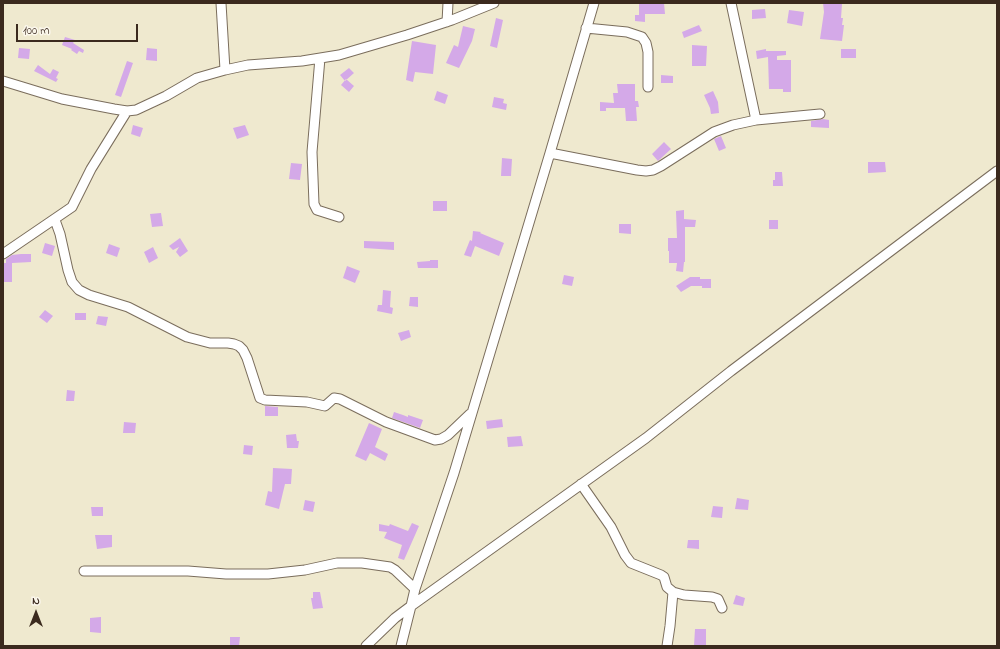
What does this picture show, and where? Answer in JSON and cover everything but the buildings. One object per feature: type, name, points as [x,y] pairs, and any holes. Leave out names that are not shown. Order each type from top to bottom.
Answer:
[{"type":"street","points":[[222,3],[225,70]]},
{"type":"street","points":[[447,22],[448,3]]},
{"type":"street","points":[[3,81],[62,99],[127,111],[136,110],[197,78],[248,65],[302,62],[339,55],[447,22],[494,3]]},
{"type":"street","points":[[401,646],[415,589],[472,413],[594,3]]},
{"type":"street","points":[[731,3],[756,120]]},
{"type":"street","points":[[586,28],[627,32],[642,37],[646,43],[648,52],[648,87]]},
{"type":"street","points":[[320,58],[313,146],[312,174],[314,204],[317,210],[339,218]]},
{"type":"street","points":[[3,254],[72,207],[91,169],[127,111]]},
{"type":"street","points":[[550,153],[606,165],[646,171],[653,170],[714,132],[733,125],[756,120],[820,114]]},
{"type":"street","points":[[366,646],[395,618],[646,438],[732,371],[997,171]]},
{"type":"street","points":[[55,220],[72,282],[79,290],[89,295],[128,307],[187,337],[210,343],[234,344],[243,350],[260,398],[265,400],[308,402],[325,406],[334,398],[340,399],[386,422],[436,440],[448,435],[472,413]]},
{"type":"street","points":[[581,484],[611,527],[627,559],[636,565],[664,577],[667,587],[673,592],[684,596],[712,597],[718,599],[722,608]]},
{"type":"street","points":[[84,571],[188,571],[226,574],[268,574],[306,570],[337,563],[362,563],[390,567],[415,589]]},
{"type":"street","points":[[667,646],[673,592]]}]
